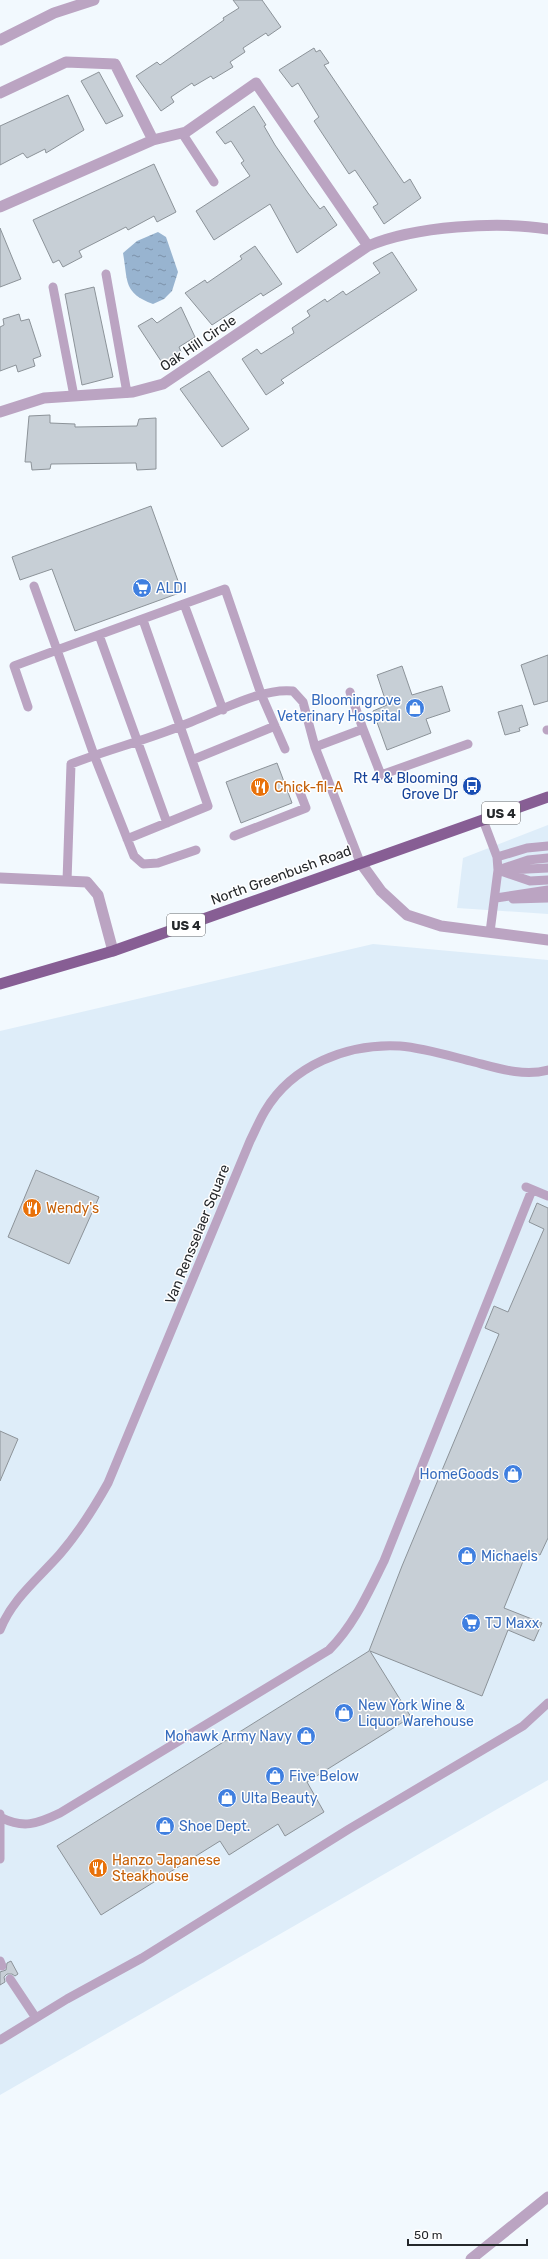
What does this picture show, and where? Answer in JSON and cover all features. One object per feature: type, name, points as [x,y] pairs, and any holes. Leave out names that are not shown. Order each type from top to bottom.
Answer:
[{"type":"main road","name":"North Greenbush Road","points":[[0,984],[113,951],[360,862],[548,797]]},
{"type":"street","points":[[0,40],[54,13],[94,0]]},
{"type":"street","points":[[0,93],[66,62],[115,64],[153,140]]},
{"type":"street","points":[[0,207],[153,140],[182,133],[256,84],[368,246]]},
{"type":"street","name":"Oak Hill Circle","points":[[0,412],[44,398],[127,392],[163,384],[368,246],[383,240],[449,227],[533,226],[548,229]]},
{"type":"street","points":[[360,862],[380,891],[407,915],[441,926],[548,940]]},
{"type":"street","points":[[0,878],[87,882],[98,895],[113,951]]},
{"type":"street","points":[[471,2259],[548,2197]]},
{"type":"lane","points":[[182,133],[214,182]]},
{"type":"lane","points":[[106,274],[127,392]]},
{"type":"lane","points":[[53,287],[74,396]]},
{"type":"lane","points":[[34,586],[94,755],[134,856],[144,864],[168,861],[196,850]]},
{"type":"lane","points":[[28,707],[14,666],[225,589],[261,694],[285,749]]},
{"type":"lane","points":[[184,604],[223,710]]},
{"type":"lane","points":[[127,838],[208,806],[179,727],[143,620]]},
{"type":"lane","points":[[99,635],[167,823]]},
{"type":"lane","points":[[67,881],[71,764],[179,727],[261,694],[282,690],[294,691],[303,702],[315,747],[360,862]]},
{"type":"lane","points":[[350,692],[362,729],[381,775],[468,744]]},
{"type":"lane","points":[[192,760],[274,726]]},
{"type":"lane","points":[[315,747],[362,729]]},
{"type":"lane","points":[[234,836],[306,808],[299,790]]},
{"type":"lane","points":[[483,820],[497,858],[498,870],[496,898],[490,932]]},
{"type":"lane","points":[[497,858],[527,848],[548,846]]},
{"type":"lane","points":[[498,870],[528,860],[548,858]]},
{"type":"lane","points":[[498,870],[548,868]]},
{"type":"lane","points":[[498,870],[530,881],[548,880]]},
{"type":"lane","points":[[496,898],[548,890]]},
{"type":"lane","points":[[496,898],[531,900],[548,898]]},
{"type":"lane","name":"Van Rensselaer Square","points":[[0,1630],[15,1602],[72,1541],[104,1489],[129,1436],[250,1141],[265,1111],[279,1092],[297,1076],[337,1054],[358,1048],[378,1046],[421,1050],[520,1072],[548,1070]]},
{"type":"lane","points":[[0,1859],[0,1816],[18,1824],[28,1824],[45,1820],[60,1813],[329,1650],[340,1639],[358,1612],[384,1561],[529,1188],[548,1196]]},
{"type":"lane","points":[[0,2040],[67,1999],[142,1958],[349,1829],[524,1726],[548,1703]]},
{"type":"lane","points":[[10,1979],[36,2018]]},
{"type":"shaded area","points":[[548,825],[548,914],[457,908],[463,858]]},
{"type":"shaded area","points":[[373,944],[548,960],[548,1780],[0,2095],[0,1031]]},
{"type":"water","points":[[158,232],[166,237],[178,272],[172,291],[164,299],[153,304],[136,295],[129,285],[123,253],[137,241]]},
{"type":"building","points":[[233,0],[262,0],[281,27],[268,36],[266,33],[243,48],[245,52],[230,62],[233,67],[213,79],[211,76],[194,86],[192,83],[171,97],[174,102],[161,111],[136,76],[157,62],[160,65],[224,20],[223,18],[239,8]]},
{"type":"building","points":[[314,48],[316,52],[320,50],[329,63],[324,65],[404,183],[410,179],[421,198],[384,224],[373,207],[378,204],[355,170],[349,174],[314,121],[319,117],[298,83],[292,87],[279,70]]},
{"type":"building","points":[[99,72],[123,116],[106,124],[81,81]]},
{"type":"building","points":[[68,95],[84,130],[46,153],[45,149],[27,158],[23,153],[0,165],[0,126]]},
{"type":"building","points":[[254,106],[266,125],[264,126],[275,145],[308,193],[320,209],[324,206],[337,225],[297,253],[270,204],[214,240],[196,211],[250,176],[241,163],[244,161],[231,141],[225,144],[216,132]]},
{"type":"building","points":[[154,164],[176,212],[157,222],[154,216],[128,230],[126,227],[79,251],[82,257],[63,267],[59,260],[53,263],[33,220]]},
{"type":"building","points":[[0,228],[21,279],[0,287]]},
{"type":"building","points":[[255,246],[282,284],[263,296],[261,293],[212,325],[185,293],[205,280],[207,283],[242,259],[240,256]]},
{"type":"building","points":[[392,252],[417,290],[281,380],[284,383],[266,395],[242,359],[257,349],[261,354],[294,333],[292,328],[310,316],[307,311],[325,299],[327,302],[343,291],[346,295],[380,273],[373,263]]},
{"type":"building","points":[[94,287],[113,377],[82,385],[65,294]]},
{"type":"building","points":[[181,307],[195,337],[179,347],[181,352],[163,364],[138,326],[152,318],[157,323]]},
{"type":"building","points":[[19,314],[21,321],[29,319],[41,356],[33,359],[35,366],[18,372],[16,365],[0,371],[0,327],[4,325],[3,319]]},
{"type":"building","points":[[209,371],[249,429],[222,447],[180,389]]},
{"type":"building","points":[[50,415],[50,423],[75,424],[75,427],[137,426],[139,419],[156,418],[156,469],[137,470],[136,463],[51,464],[50,469],[32,470],[31,462],[25,462],[29,416]]},
{"type":"building","points":[[151,506],[182,592],[75,631],[52,569],[20,580],[12,557]]},
{"type":"building","points":[[548,655],[548,701],[534,705],[521,665]]},
{"type":"building","name":"Bloomingrove Veterinary Hospital","points":[[402,666],[412,695],[442,686],[450,711],[426,719],[431,733],[387,750],[373,711],[387,705],[377,675]]},
{"type":"building","points":[[522,705],[528,725],[519,728],[520,731],[505,735],[498,712]]},
{"type":"building","points":[[277,763],[292,803],[241,823],[226,782]]},
{"type":"building","points":[[36,1170],[99,1197],[69,1264],[8,1237]]},
{"type":"building","points":[[537,1203],[548,1208],[548,1538],[540,1555],[528,1549],[504,1608],[542,1623],[534,1641],[508,1630],[482,1696],[370,1651],[411,1717],[307,1782],[324,1812],[285,1836],[278,1824],[229,1855],[220,1841],[101,1915],[57,1846],[369,1651],[402,1566],[499,1334],[485,1328],[494,1306],[508,1312],[544,1229],[529,1222]]},
{"type":"building","points":[[0,1431],[18,1439],[0,1481]]},
{"type":"building","points":[[11,1961],[18,1974],[15,1976],[12,1974],[7,1974],[4,1977],[5,1982],[0,1985],[0,1972],[6,1970],[7,1963]]},
{"type":"place","name":"ALDI","points":[[142,588]]},
{"type":"place","name":"Bloomingrove Veterinary Hospital","points":[[415,708]]},
{"type":"place","name":"Rt 4 & Blooming Grove Dr","points":[[472,786]]},
{"type":"place","name":"Chick-fil-A","points":[[260,787]]},
{"type":"place","name":"Wendy's","points":[[32,1208]]},
{"type":"place","name":"HomeGoods","points":[[513,1474]]},
{"type":"place","name":"Michaels","points":[[467,1556]]},
{"type":"place","name":"TJ Maxx","points":[[471,1623]]},
{"type":"place","name":"New York Wine & Liquor Warehouse","points":[[344,1713]]},
{"type":"place","name":"Mohawk Army Navy","points":[[306,1736]]},
{"type":"place","name":"Five Below","points":[[275,1776]]},
{"type":"place","name":"Ulta Beauty","points":[[227,1798]]},
{"type":"place","name":"Shoe Dept.","points":[[165,1826]]},
{"type":"place","name":"Hanzo Japanese Steakhouse","points":[[98,1868]]}]
